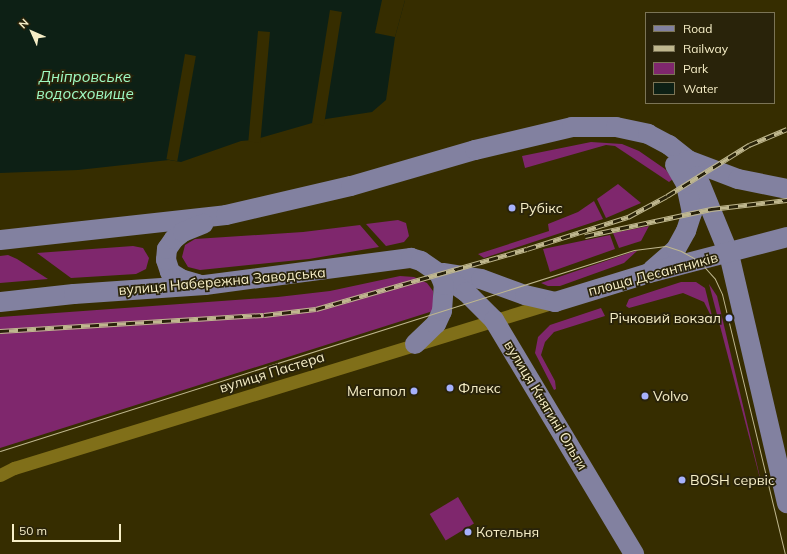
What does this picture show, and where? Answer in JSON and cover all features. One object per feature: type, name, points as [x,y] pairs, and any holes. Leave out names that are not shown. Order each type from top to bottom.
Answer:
[{"type":"main road","name":"площа Десантників","points":[[226,215],[351,186],[475,150],[572,127],[616,127],[648,134],[669,144],[688,160],[698,176],[728,254],[649,273],[555,302]]},
{"type":"main road","points":[[648,134],[679,170],[688,191],[692,213],[686,231],[676,249],[649,273]]},
{"type":"main road","points":[[688,160],[738,179],[787,189]]},
{"type":"main road","points":[[0,240],[226,215]]},
{"type":"main road","points":[[205,285],[180,279],[170,272],[166,260],[167,249],[183,232],[226,215]]},
{"type":"main road","points":[[787,237],[728,254],[787,503]]},
{"type":"main road","name":"вулиця Набережна Заводська","points":[[0,302],[74,294],[205,285],[412,258],[421,261],[439,273]]},
{"type":"main road","points":[[439,273],[481,279],[525,295],[555,302]]},
{"type":"main road","points":[[415,344],[436,324],[442,311],[444,285],[439,273]]},
{"type":"main road","name":"вулиця Княгині Ольги","points":[[439,273],[466,292],[494,320],[634,554]]},
{"type":"street","name":"вулиця Пастера","points":[[0,475],[14,468],[555,302]]},
{"type":"green space","points":[[591,142],[622,144],[639,151],[665,169],[673,179],[669,182],[615,146],[606,145],[525,168],[522,156]]},
{"type":"green space","points":[[618,184],[641,203],[606,218],[597,199]]},
{"type":"green space","points":[[594,201],[603,219],[484,258],[478,254],[549,231],[548,224],[578,212]]},
{"type":"green space","points":[[398,220],[406,223],[409,236],[404,242],[386,246],[366,224]]},
{"type":"green space","points":[[360,225],[379,247],[309,259],[200,270],[188,267],[182,257],[185,245],[195,239],[303,232]]},
{"type":"green space","points":[[649,226],[641,241],[619,248],[613,233]]},
{"type":"green space","points":[[610,235],[615,249],[550,272],[543,249]]},
{"type":"green space","points":[[133,246],[143,248],[149,258],[146,269],[136,274],[71,278],[37,253]]},
{"type":"green space","points":[[638,250],[624,263],[560,286],[548,286],[541,283]]},
{"type":"green space","points":[[8,255],[17,259],[48,279],[0,283],[0,256]]},
{"type":"green space","points":[[400,276],[414,277],[427,283],[433,291],[433,311],[0,448],[0,317],[278,297],[330,291]]},
{"type":"green space","points":[[681,282],[696,282],[705,288],[713,320],[704,302],[683,293],[629,308],[626,306],[629,299]]},
{"type":"green space","points":[[709,284],[717,296],[763,490]]},
{"type":"green space","points":[[601,308],[605,316],[554,332],[545,342],[541,355],[555,381],[556,389],[554,390],[535,353],[538,337],[550,325]]},
{"type":"green space","points":[[458,497],[474,524],[446,541],[430,514]]},
{"type":"water","name":"Дніпровське водосховище","points":[[0,0],[405,0],[395,37],[386,100],[372,112],[326,119],[253,140],[241,141],[181,162],[169,160],[78,170],[0,173]]},
{"type":"pier","points":[[382,0],[405,0],[395,37],[375,33]]},
{"type":"pier","points":[[330,10],[342,12],[324,125],[312,124]]},
{"type":"pier","points":[[258,31],[270,32],[260,143],[248,142]]},
{"type":"pier","points":[[185,54],[196,56],[177,161],[166,159]]},
{"type":"tram line","points":[[0,451],[634,250],[666,246],[681,251],[699,261],[715,279],[722,294],[785,554]]},
{"type":"railway","points":[[0,331],[264,315],[316,309],[527,249],[628,217],[667,196],[749,145],[787,129]]},
{"type":"railway","points":[[585,236],[711,209],[787,200]]},
{"type":"place","name":"Рубікс","points":[[512,208]]},
{"type":"place","name":"Річковий вокзал","points":[[729,318]]},
{"type":"place","name":"Флекс","points":[[450,388]]},
{"type":"place","name":"Мегапол","points":[[414,391]]},
{"type":"place","name":"Volvo","points":[[645,396]]},
{"type":"place","name":"BOSH сервіс","points":[[682,480]]},
{"type":"place","name":"Котельня","points":[[468,532]]}]
